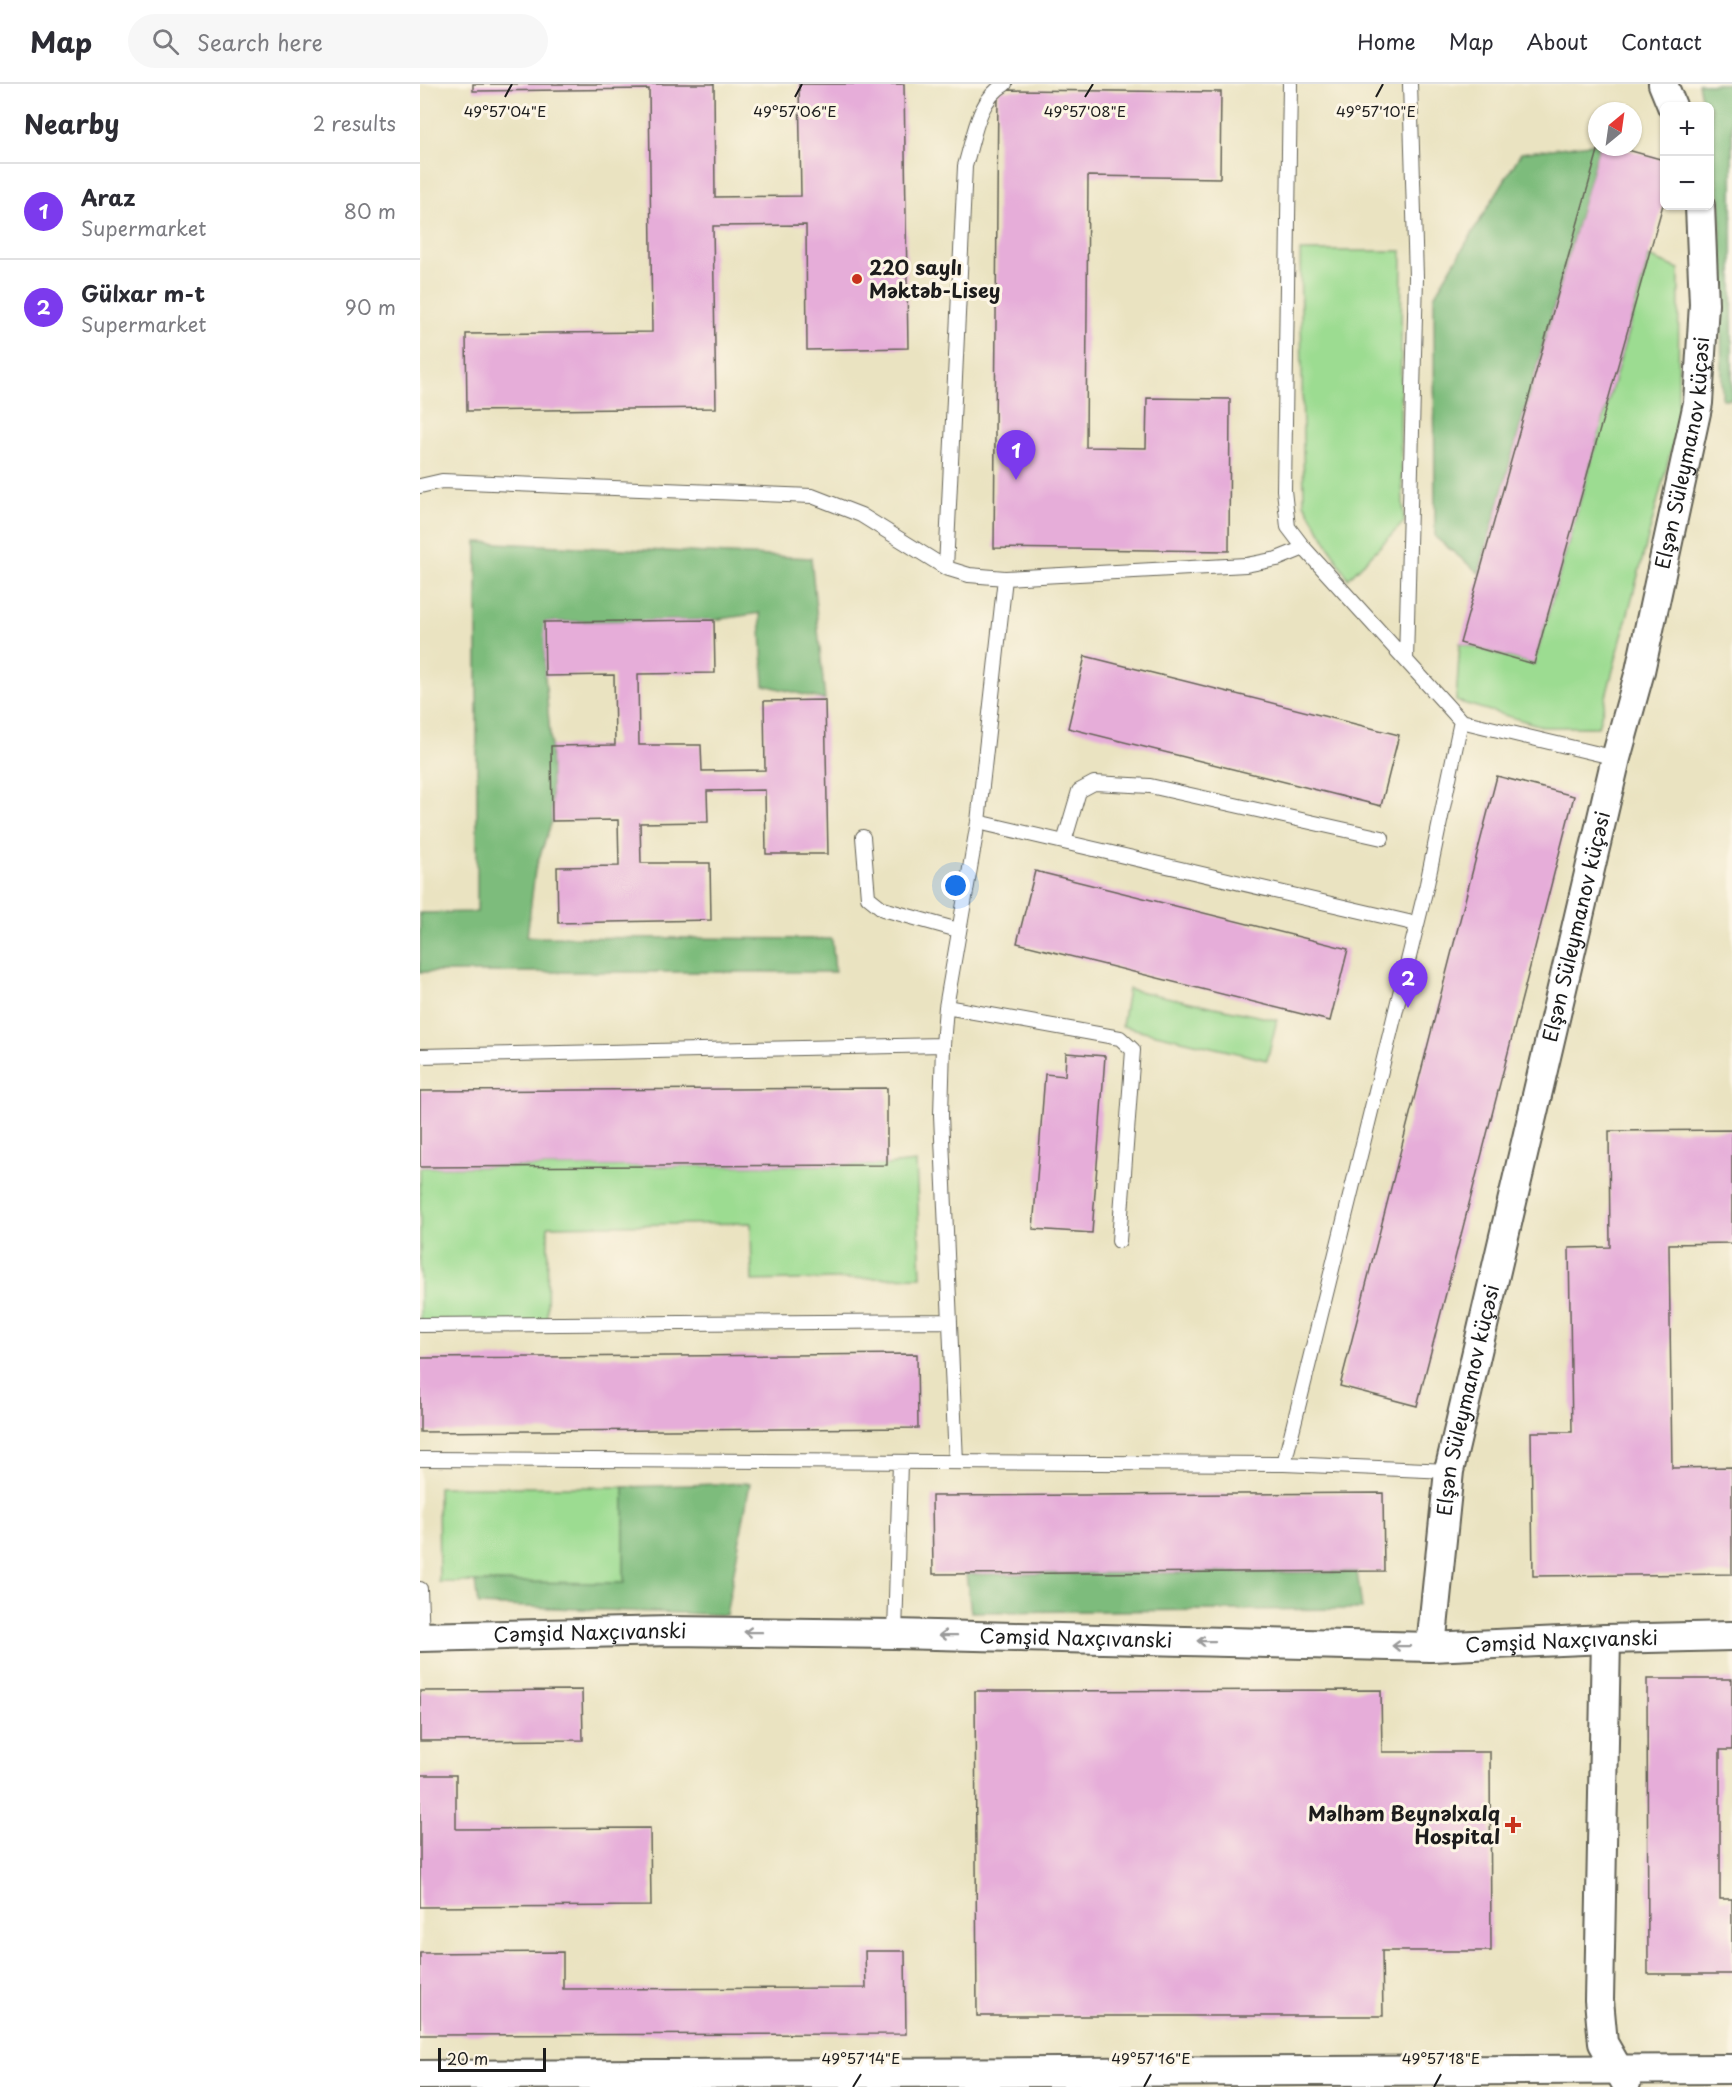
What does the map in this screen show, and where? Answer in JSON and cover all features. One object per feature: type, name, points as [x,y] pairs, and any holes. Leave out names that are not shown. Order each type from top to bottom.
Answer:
[{"type":"street","points":[[1663,84],[1670,102]]},
{"type":"street","name":"Elşən Süleymanov küçəsi","points":[[1431,1647],[1449,1472],[1616,758],[1640,671],[1698,404],[1704,304],[1700,210]]},
{"type":"street","name":"Cəmşid Naxçıvanski","points":[[421,1637],[670,1631],[1431,1647],[1732,1636]]},
{"type":"street","points":[[1606,1639],[1599,2000],[1603,2043],[1623,2078]]},
{"type":"street","points":[[420,2075],[959,2079],[1623,2078],[1732,2069]]},
{"type":"lane","points":[[946,568],[965,166],[983,106],[997,88],[1005,84]]},
{"type":"lane","points":[[1290,84],[1284,490],[1288,527],[1304,548],[1461,721],[1616,758]]},
{"type":"lane","points":[[1406,660],[1416,277],[1410,84]]},
{"type":"lane","points":[[420,486],[442,481],[812,496],[861,515],[946,568],[969,575],[1005,578],[1246,565],[1277,559],[1304,548]]},
{"type":"lane","points":[[956,1462],[941,1115],[943,1046],[946,1007],[958,930],[978,822],[1005,578]]},
{"type":"lane","points":[[1284,1464],[1427,884],[1461,721]]},
{"type":"lane","points":[[1064,842],[1079,791],[1095,783],[1150,786],[1382,838]]},
{"type":"lane","points":[[978,822],[1417,924]]},
{"type":"lane","points":[[863,837],[868,897],[883,909],[958,930]]},
{"type":"lane","points":[[946,1007],[1120,1038],[1133,1050],[1119,1240]]},
{"type":"lane","points":[[420,1056],[943,1046]]},
{"type":"lane","points":[[420,1325],[950,1321]]},
{"type":"lane","points":[[420,1459],[1284,1464],[1449,1472]]},
{"type":"lane","points":[[895,1634],[900,1462]]},
{"type":"lane","points":[[420,1589],[421,1637]]},
{"type":"green space","points":[[1698,84],[1732,84],[1732,399],[1722,399],[1720,201],[1714,167],[1714,102],[1702,102]]},
{"type":"green space","points":[[1588,144],[1588,156],[1596,156],[1479,573],[1435,537],[1434,296],[1521,153]]},
{"type":"green space","points":[[1300,251],[1402,251],[1400,435],[1404,522],[1348,579],[1304,503]]},
{"type":"green space","points":[[1649,257],[1679,269],[1678,424],[1598,727],[1545,727],[1456,701],[1460,643],[1534,664]]},
{"type":"green space","points":[[477,542],[811,558],[825,700],[764,685],[760,613],[714,620],[545,622],[545,676],[551,746],[552,821],[535,870],[527,937],[832,939],[835,972],[420,972],[420,913],[477,912]]},
{"type":"green space","points":[[1128,989],[1277,1020],[1267,1060],[1122,1026]]},
{"type":"green space","points":[[916,1162],[921,1277],[752,1281],[751,1223],[548,1226],[547,1324],[420,1325],[420,1167],[887,1165]]},
{"type":"green space","points":[[750,1483],[726,1615],[478,1605],[475,1582],[624,1583],[624,1487]]},
{"type":"green space","points":[[438,1487],[624,1487],[624,1583],[439,1582]]},
{"type":"green space","points":[[1357,1572],[1362,1609],[971,1612],[966,1574]]},
{"type":"building","name":"220 saylı Məktəb-Lisey","points":[[473,84],[714,84],[715,197],[801,196],[799,84],[904,84],[908,348],[807,350],[806,225],[713,226],[716,408],[467,411],[466,334],[652,332],[649,89],[473,91]]},
{"type":"building","points":[[998,90],[1221,92],[1220,178],[1088,176],[1086,447],[1146,448],[1147,398],[1230,399],[1229,551],[994,548]]},
{"type":"building","points":[[1642,154],[1660,159],[1661,210],[1534,664],[1460,643],[1596,156],[1642,156]]},
{"type":"building","points":[[714,620],[715,673],[638,674],[639,745],[701,745],[702,771],[765,770],[764,701],[825,700],[828,854],[766,854],[765,790],[707,791],[708,822],[640,823],[641,863],[710,863],[711,920],[558,923],[557,867],[619,866],[618,820],[552,821],[551,746],[615,745],[614,675],[545,676],[544,622]]},
{"type":"building","points":[[1085,656],[1399,735],[1381,806],[1068,728]]},
{"type":"building","points":[[1497,776],[1574,796],[1417,1406],[1340,1386]]},
{"type":"building","points":[[1035,871],[1348,949],[1330,1021],[1017,943]]},
{"type":"building","points":[[1066,1053],[1105,1056],[1092,1233],[1033,1229],[1045,1074],[1065,1076]]},
{"type":"building","points":[[887,1088],[887,1165],[420,1167],[420,1091]]},
{"type":"building","points":[[1732,1130],[1732,1243],[1669,1244],[1672,1468],[1732,1467],[1732,1574],[1533,1576],[1531,1432],[1572,1432],[1569,1248],[1610,1247],[1609,1131]]},
{"type":"building","points":[[917,1354],[918,1428],[420,1432],[420,1358]]},
{"type":"building","points":[[1383,1493],[1384,1571],[933,1574],[932,1496]]},
{"type":"building","points":[[1647,1679],[1732,1679],[1732,1750],[1720,1750],[1720,1899],[1732,1899],[1732,1974],[1648,1974]]},
{"type":"building","points":[[582,1690],[583,1740],[420,1741],[420,1691]]},
{"type":"building","points":[[1381,1690],[1382,1752],[1490,1752],[1491,1951],[1382,1951],[1383,2016],[977,2016],[975,1691]]},
{"type":"building","points":[[420,1775],[456,1775],[456,1829],[650,1828],[651,1906],[420,1907]]},
{"type":"building","points":[[865,1951],[905,1951],[906,2034],[420,2035],[420,1953],[563,1952],[563,1989],[866,1988]]},
{"type":"place","name":"220 saylı Məktəb-Lisey","points":[[857,279]]},
{"type":"place","name":"Araz","points":[[1016,480]]},
{"type":"place","name":"Gülxar m-t","points":[[1408,1008]]},
{"type":"place","name":"Məlhəm Beynəlxalq Hospital","points":[[1513,1825]]}]
